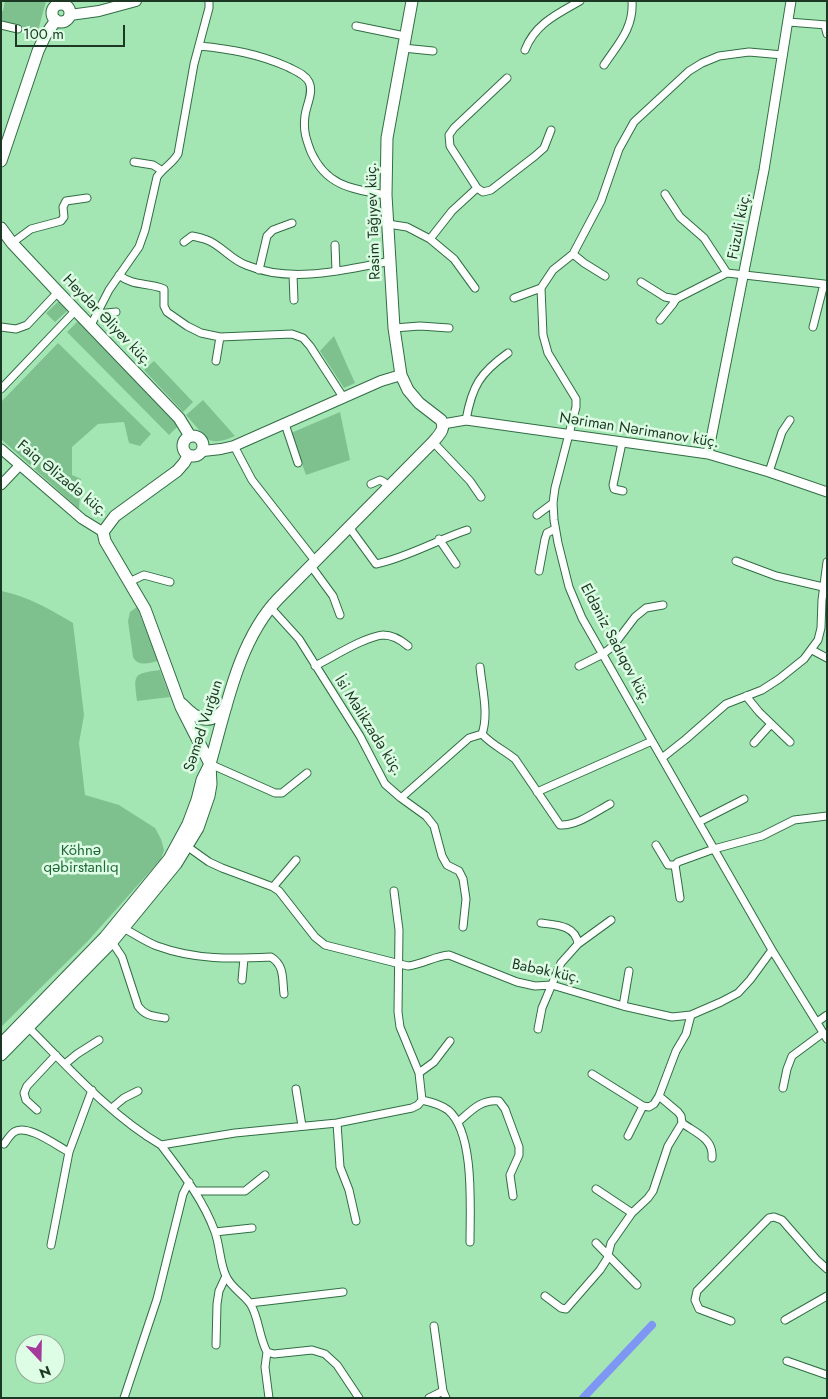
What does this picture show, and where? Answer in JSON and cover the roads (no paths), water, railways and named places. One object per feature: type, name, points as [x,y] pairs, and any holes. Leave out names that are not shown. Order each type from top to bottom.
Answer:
[{"type":"main road","points":[[70,15],[67,7],[62,3],[56,6],[52,16],[56,20],[64,21],[70,15],[99,11],[136,1]]},
{"type":"main road","name":"Rasim Tağıyev küç.","points":[[412,1],[387,138],[386,195],[394,328],[401,375],[412,397],[442,420],[443,424]]},
{"type":"main road","points":[[1,161],[35,57],[45,36],[56,20]]},
{"type":"main road","name":"Heydər Əliyev küç.","points":[[1,228],[12,243],[179,418],[190,436]]},
{"type":"main road","points":[[203,451],[202,441],[197,437],[190,436],[184,441],[184,451],[188,456],[195,457],[203,451],[234,446],[381,381],[401,375]]},
{"type":"main road","name":"Səməd Vurğun","points":[[1,1055],[26,1024],[105,937],[168,859],[188,824],[197,800],[202,780],[210,764],[241,661],[256,629],[270,607],[433,442],[443,429],[443,424]]},
{"type":"main road","name":"Faiq Əlizadə küç.","points":[[188,456],[178,471],[115,516],[103,532],[105,541],[145,609],[176,697],[210,764]]},
{"type":"main road","points":[[176,697],[191,713],[203,719],[216,718],[227,706]]},
{"type":"main road","name":"Səməd Vurğun","points":[[1,1044],[26,1024],[112,942],[176,864],[198,828],[209,796],[211,784],[210,764]]},
{"type":"street","points":[[91,325],[119,275],[139,247],[146,230],[157,177],[161,170],[172,164],[178,154],[194,64],[210,8],[209,1]]},
{"type":"street","points":[[525,50],[530,37],[549,19],[580,1]]},
{"type":"street","points":[[604,65],[629,26],[633,14],[632,1]]},
{"type":"street","name":"Füzuli küç.","points":[[708,454],[764,170],[791,1]]},
{"type":"street","points":[[788,22],[826,25],[827,34]]},
{"type":"street","points":[[1,25],[18,29]]},
{"type":"street","points":[[356,26],[405,36]]},
{"type":"street","points":[[199,46],[255,54],[302,74],[310,83],[310,93],[305,114],[305,137],[318,166],[336,182],[350,188],[386,195]]},
{"type":"street","points":[[403,48],[433,51]]},
{"type":"street","points":[[514,298],[540,288],[553,270],[573,254],[600,201],[619,149],[634,122],[648,108],[689,71],[710,59],[749,52],[783,55]]},
{"type":"street","points":[[507,78],[448,135],[450,146],[477,188],[483,192],[491,190],[536,156],[544,148],[551,130]]},
{"type":"street","points":[[134,162],[153,165],[161,170]]},
{"type":"street","points":[[430,240],[452,211],[477,188]]},
{"type":"street","points":[[665,194],[680,216],[704,238],[727,273]]},
{"type":"street","points":[[12,243],[31,229],[61,221],[64,217],[63,207],[66,201],[86,198]]},
{"type":"street","points":[[259,270],[267,236],[273,230],[292,223]]},
{"type":"street","points":[[388,224],[408,227],[430,240],[454,258],[475,288]]},
{"type":"street","points":[[184,242],[192,236],[208,240],[244,265],[268,273],[293,275],[336,271],[391,261]]},
{"type":"street","points":[[335,245],[336,271]]},
{"type":"street","points":[[573,254],[605,276]]},
{"type":"street","points":[[641,282],[665,297],[676,299],[727,273],[824,284],[814,327]]},
{"type":"street","points":[[119,275],[126,281],[135,284],[164,289],[164,306],[167,312],[201,333],[220,336],[292,334],[303,338],[343,398]]},
{"type":"street","points":[[293,275],[294,300]]},
{"type":"street","name":"Eldəniz Sadıqov küç.","points":[[540,288],[543,335],[548,353],[576,399],[576,407],[555,488],[553,503],[555,528],[569,588],[582,618],[652,742],[772,950],[825,1036]]},
{"type":"street","points":[[1,327],[16,329],[26,325],[58,292]]},
{"type":"street","points":[[660,320],[676,299]]},
{"type":"street","points":[[1,389],[76,310]]},
{"type":"street","points":[[97,314],[116,312]]},
{"type":"street","points":[[394,328],[420,326],[449,328]]},
{"type":"street","points":[[216,361],[220,336]]},
{"type":"street","points":[[466,420],[475,386],[491,365],[508,353]]},
{"type":"street","name":"Nəriman Nərimanov küç.","points":[[443,424],[466,420],[708,454],[827,492]]},
{"type":"street","points":[[769,472],[782,432],[790,420]]},
{"type":"street","points":[[284,424],[298,463]]},
{"type":"street","points":[[433,442],[470,480],[481,496]]},
{"type":"street","points":[[622,443],[613,485],[614,490],[623,491]]},
{"type":"street","points":[[234,446],[252,480],[314,564],[333,596],[340,615]]},
{"type":"street","name":"Faiq Əlizadə küç.","points":[[1,449],[82,519],[103,532]]},
{"type":"street","points":[[1,485],[20,466]]},
{"type":"street","points":[[371,484],[380,480],[388,487]]},
{"type":"street","points":[[537,515],[553,503]]},
{"type":"street","points":[[349,527],[376,564],[391,561],[467,530]]},
{"type":"street","points":[[539,571],[547,533],[555,528]]},
{"type":"street","points":[[439,540],[456,564]]},
{"type":"street","points":[[736,560],[776,576],[823,587]]},
{"type":"street","points":[[662,758],[726,704],[762,690],[804,659],[812,650],[818,640],[821,628],[824,601],[823,587],[827,562]]},
{"type":"street","points":[[129,582],[144,575],[170,582]]},
{"type":"street","points":[[579,666],[603,654],[613,646],[635,617],[646,608],[663,605]]},
{"type":"street","name":"İsi Məlikzadə küç.","points":[[270,607],[299,639],[360,736],[385,784],[426,816],[434,826],[442,856],[447,865],[459,871],[463,879],[466,899],[463,927]]},
{"type":"street","name":"İsi Məlikzadə küç.","points":[[315,666],[364,641],[382,635],[400,639],[408,646]]},
{"type":"street","points":[[812,650],[827,658]]},
{"type":"street","points":[[480,667],[485,725],[482,734],[490,743],[515,759],[560,825],[566,826],[575,823],[610,804]]},
{"type":"street","points":[[746,696],[790,742]]},
{"type":"street","points":[[754,743],[771,724]]},
{"type":"street","name":"İsi Məlikzadə küç.","points":[[401,798],[469,738],[482,734]]},
{"type":"street","points":[[537,792],[652,742]]},
{"type":"street","points":[[210,764],[282,794],[307,772]]},
{"type":"street","points":[[699,822],[744,799]]},
{"type":"street","points":[[656,845],[668,865],[675,865],[678,862],[714,849],[762,836],[794,820],[827,816]]},
{"type":"street","points":[[188,847],[209,862],[273,887],[296,860]]},
{"type":"street","points":[[675,865],[680,898]]},
{"type":"street","name":"Babək küç.","points":[[273,887],[279,891],[315,937],[326,945],[408,966],[449,955],[517,982],[535,986],[552,986],[623,1006],[672,1017],[691,1015],[738,993],[772,950]]},
{"type":"street","points":[[161,1145],[235,1133],[337,1123],[412,1108],[418,1105],[422,1100],[419,1073],[400,1027],[398,1012],[399,930],[394,891]]},
{"type":"street","points":[[538,1029],[542,1008],[561,963],[578,944],[611,920]]},
{"type":"street","points":[[541,923],[565,926],[578,938],[578,944]]},
{"type":"street","points":[[124,928],[156,946],[185,955],[206,958],[271,957],[278,961],[281,966],[284,994]]},
{"type":"street","points":[[112,942],[122,957],[138,1006],[142,1012],[148,1016],[165,1018]]},
{"type":"street","points":[[242,980],[244,958]]},
{"type":"street","points":[[623,1006],[629,971]]},
{"type":"street","points":[[592,1074],[643,1106],[649,1107],[654,1104],[659,1096],[676,1051],[686,1034],[691,1015]]},
{"type":"street","points":[[817,1022],[827,1016]]},
{"type":"street","points":[[26,1024],[112,1108],[138,1131],[161,1145],[190,1182],[215,1232],[226,1276],[237,1292],[250,1303],[262,1343],[267,1352],[265,1367],[269,1398]]},
{"type":"street","points":[[783,1088],[792,1056],[825,1036]]},
{"type":"street","points":[[65,1064],[100,1040]]},
{"type":"street","points":[[419,1073],[434,1062],[450,1041]]},
{"type":"street","points":[[36,1110],[26,1100],[24,1093],[27,1086],[56,1055]]},
{"type":"street","points":[[296,1089],[302,1126]]},
{"type":"street","points":[[50,1245],[69,1152],[92,1090]]},
{"type":"street","points":[[112,1108],[124,1098],[138,1091]]},
{"type":"street","points":[[544,1296],[562,1308],[566,1308],[600,1270],[608,1255],[611,1243],[632,1213],[653,1191],[668,1146],[682,1124],[681,1116],[678,1112],[659,1096]]},
{"type":"street","points":[[422,1100],[448,1110],[458,1122],[463,1134],[469,1173],[470,1242]]},
{"type":"street","points":[[458,1122],[481,1103],[490,1100],[498,1101],[505,1109],[519,1147],[519,1155],[510,1175],[512,1196]]},
{"type":"street","points":[[628,1136],[643,1106]]},
{"type":"street","points":[[337,1123],[340,1167],[350,1190],[356,1221]]},
{"type":"street","points":[[682,1124],[711,1143],[713,1150],[712,1158]]},
{"type":"street","points":[[4,1144],[13,1132],[20,1129],[28,1129],[69,1152]]},
{"type":"street","points":[[195,1191],[245,1191],[265,1175]]},
{"type":"street","points":[[124,1398],[157,1299],[183,1194],[190,1182]]},
{"type":"street","points":[[596,1189],[632,1213]]},
{"type":"street","points":[[731,1322],[699,1309],[695,1300],[697,1291],[769,1218],[774,1217],[782,1220],[827,1269]]},
{"type":"street","points":[[215,1232],[252,1228]]},
{"type":"street","points":[[596,1242],[637,1285]]},
{"type":"street","points":[[216,1345],[217,1304],[219,1291],[226,1276]]},
{"type":"street","points":[[250,1303],[343,1292]]},
{"type":"street","points":[[785,1320],[827,1296]]},
{"type":"street","points":[[429,1398],[445,1394],[434,1326]]},
{"type":"street","points":[[267,1352],[274,1354],[312,1350],[325,1354],[337,1365],[359,1398]]},
{"type":"street","points":[[787,1361],[827,1375]]},
{"type":"waterway","points":[[583,1398],[652,1325]]},
{"type":"park label","name":"Köhnə qəbirstanlıq","points":[[81,860]]}]
